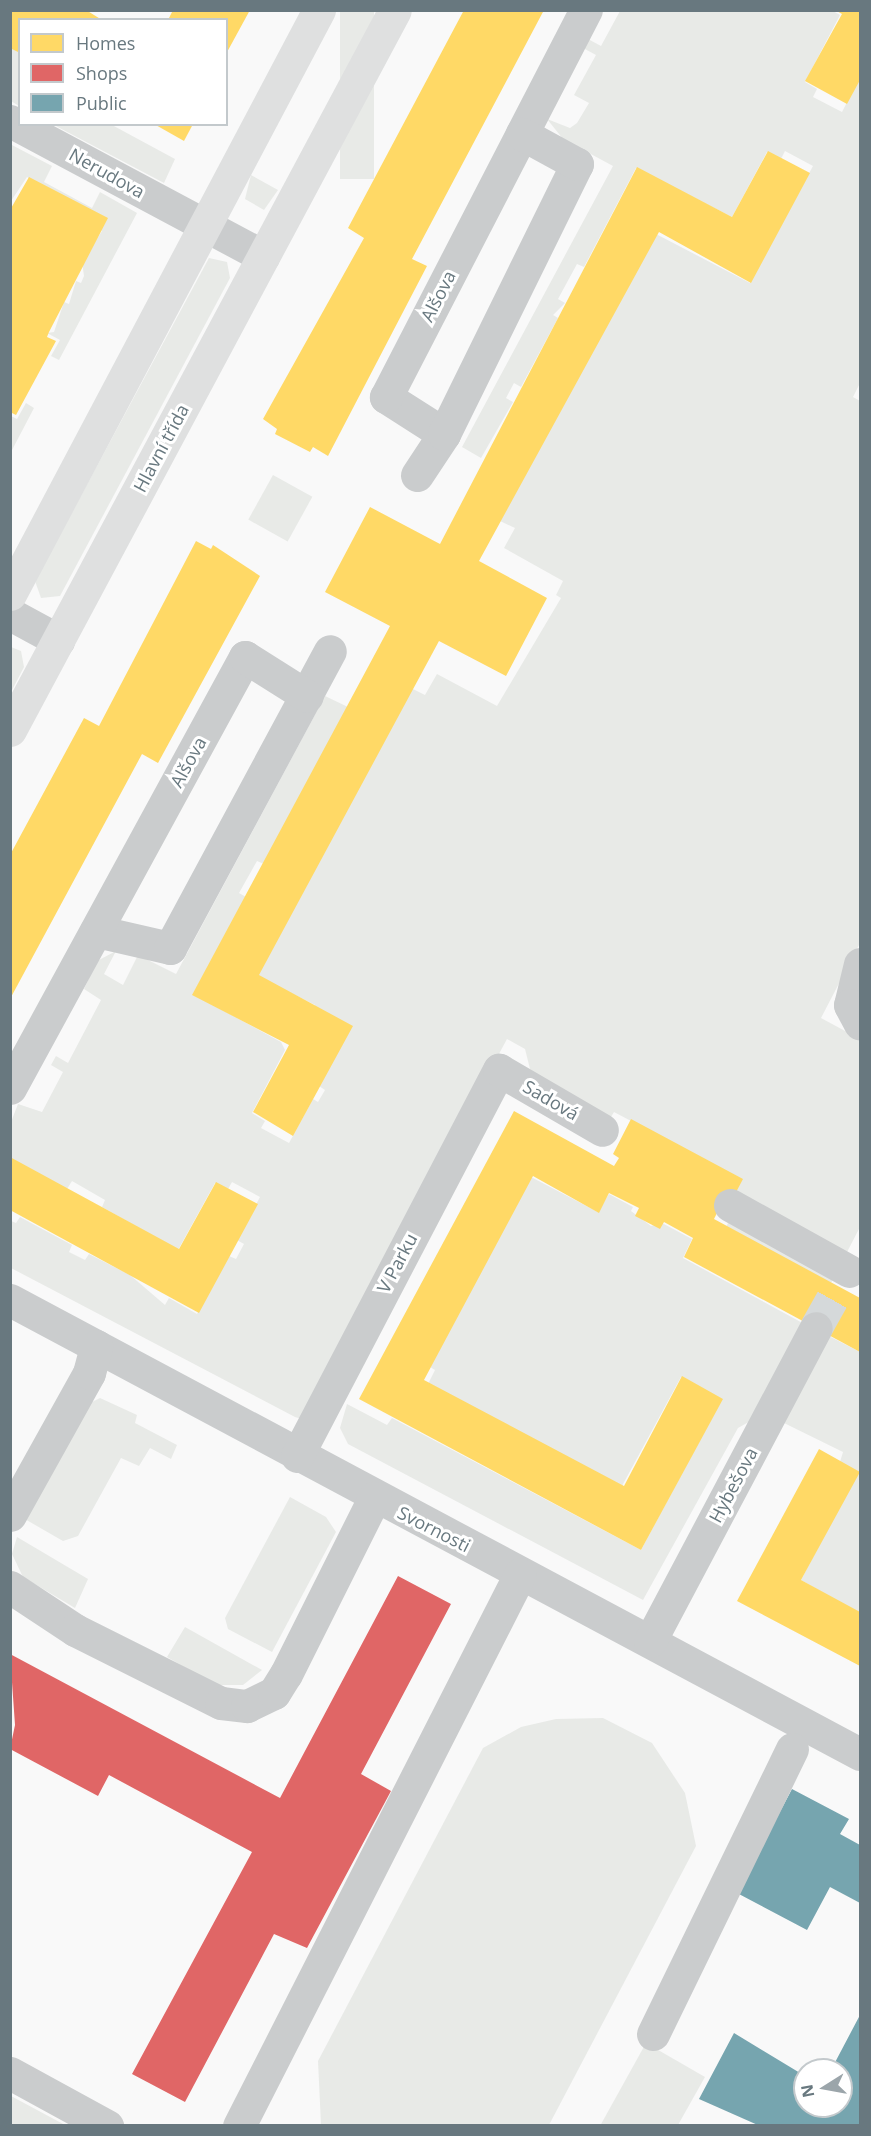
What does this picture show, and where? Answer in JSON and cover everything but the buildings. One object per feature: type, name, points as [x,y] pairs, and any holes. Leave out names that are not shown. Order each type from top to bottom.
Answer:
[{"type":"main road","points":[[10,594],[319,10]]},
{"type":"main road","name":"Hlavní třída","points":[[10,730],[395,10]]},
{"type":"street","name":"Alšova","points":[[444,434],[386,397],[586,10]]},
{"type":"street","name":"Nerudova","points":[[19,126],[204,225]]},
{"type":"street","points":[[417,475],[444,434],[577,164],[522,134]]},
{"type":"street","points":[[204,225],[263,256]]},
{"type":"street","points":[[10,614],[58,640]]},
{"type":"street","points":[[96,931],[170,948],[330,651]]},
{"type":"street","name":"Alšova","points":[[10,1088],[245,657],[307,696]]},
{"type":"street","points":[[861,964],[850,1005],[861,1024]]},
{"type":"street","name":"Sadová","points":[[499,1070],[602,1130]]},
{"type":"street","name":"V Parku","points":[[297,1456],[499,1070]]},
{"type":"street","points":[[730,1205],[849,1269]]},
{"type":"street","name":"Svornosti","points":[[10,1300],[374,1498],[650,1641],[861,1754]]},
{"type":"street","name":"Hybešova","points":[[650,1641],[816,1329]]},
{"type":"street","points":[[10,1515],[89,1373],[96,1346]]},
{"type":"street","points":[[10,1587],[75,1630],[221,1703],[247,1706],[274,1694],[374,1498]]},
{"type":"street","points":[[239,2126],[520,1574]]},
{"type":"street","points":[[653,2034],[792,1749]]},
{"type":"street","points":[[10,2073],[107,2126]]},
{"type":"shaded area","points":[[831,10],[840,15],[805,82],[817,89],[813,97],[842,112],[860,77],[860,383],[853,397],[860,401],[860,943],[821,1018],[860,1039],[860,1227],[831,1283],[726,1227],[736,1207],[728,1203],[741,1179],[614,1112],[608,1122],[542,1083],[530,1069],[525,1049],[507,1039],[302,1419],[295,1417],[11,1268],[11,1221],[16,1223],[20,1217],[72,1245],[69,1252],[85,1260],[89,1254],[130,1275],[165,1305],[169,1298],[197,1314],[229,1256],[236,1259],[244,1244],[237,1240],[260,1197],[232,1182],[228,1189],[215,1183],[178,1250],[102,1207],[105,1200],[72,1181],[67,1189],[11,1159],[11,1122],[18,1104],[42,1112],[63,1072],[51,1065],[56,1056],[68,1063],[101,1000],[84,989],[97,961],[116,951],[104,974],[123,985],[138,955],[176,974],[325,696],[348,707],[264,864],[257,861],[239,893],[246,897],[193,994],[281,1042],[285,1050],[252,1113],[265,1121],[261,1128],[289,1143],[313,1099],[318,1102],[325,1090],[319,1086],[315,1005],[257,976],[411,688],[425,695],[437,674],[497,706],[561,598],[556,595],[563,581],[504,548],[515,528],[500,521],[656,234],[750,283],[813,166],[785,151],[781,159],[767,152],[732,217],[636,168],[584,267],[577,264],[558,299],[565,303],[553,315],[558,318],[521,387],[514,383],[506,398],[513,402],[481,458],[462,447],[613,166],[563,139],[547,119],[570,128],[577,123],[589,103],[574,95],[596,55],[583,48],[588,39],[601,46],[620,11]]},
{"type":"shaded area","points":[[340,11],[374,11],[374,179],[340,179]]},
{"type":"shaded area","points":[[10,43],[18,52],[18,105],[11,101]]},
{"type":"shaded area","points":[[56,126],[114,126],[175,159],[164,183]]},
{"type":"shaded area","points":[[10,144],[52,166],[44,182],[92,208],[100,192],[137,213],[59,360],[51,356],[60,340],[47,333],[54,332],[64,302],[69,304],[76,281],[81,283],[84,276],[82,262],[102,231],[60,195],[27,177],[11,201]]},
{"type":"shaded area","points":[[251,175],[278,190],[264,210],[245,199]]},
{"type":"shaded area","points":[[209,258],[227,262],[230,278],[60,596],[41,598],[35,581]]},
{"type":"shaded area","points":[[26,403],[34,408],[11,452],[11,416],[17,419]]},
{"type":"shaded area","points":[[273,475],[312,497],[288,541],[248,520]]},
{"type":"shaded area","points":[[11,647],[21,651],[24,667],[11,692]]},
{"type":"shaded area","points":[[531,1177],[598,1212],[609,1194],[633,1207],[631,1211],[651,1226],[662,1223],[692,1239],[683,1258],[808,1326],[754,1419],[738,1428],[643,1600],[348,1444],[340,1428],[347,1404],[387,1425],[392,1418],[641,1550],[722,1399],[681,1377],[622,1486],[428,1384],[435,1370],[430,1367]]},
{"type":"shaded area","points":[[825,1334],[860,1352],[860,1614],[801,1580],[858,1472],[840,1462],[843,1452],[784,1423]]},
{"type":"shaded area","points":[[100,1398],[137,1415],[135,1423],[177,1445],[171,1459],[150,1448],[139,1466],[121,1458],[78,1536],[63,1541],[23,1518],[84,1406]]},
{"type":"shaded area","points":[[290,1497],[326,1517],[336,1532],[272,1652],[228,1629],[225,1618]]},
{"type":"shaded area","points":[[17,1537],[88,1579],[75,1608],[23,1577],[12,1554]]},
{"type":"shaded area","points":[[185,1627],[262,1670],[243,1685],[215,1685],[167,1657]]},
{"type":"shaded area","points":[[603,1718],[652,1743],[685,1793],[696,1846],[549,2125],[321,2125],[318,2061],[483,1748],[521,1727],[556,1719]]},
{"type":"shaded area","points":[[646,2043],[705,2077],[678,2125],[600,2126]]},
{"type":"shaded area","points":[[11,2096],[65,2125],[11,2125]]},
{"type":"tunnel","points":[[816,1328],[839,1287]]}]
